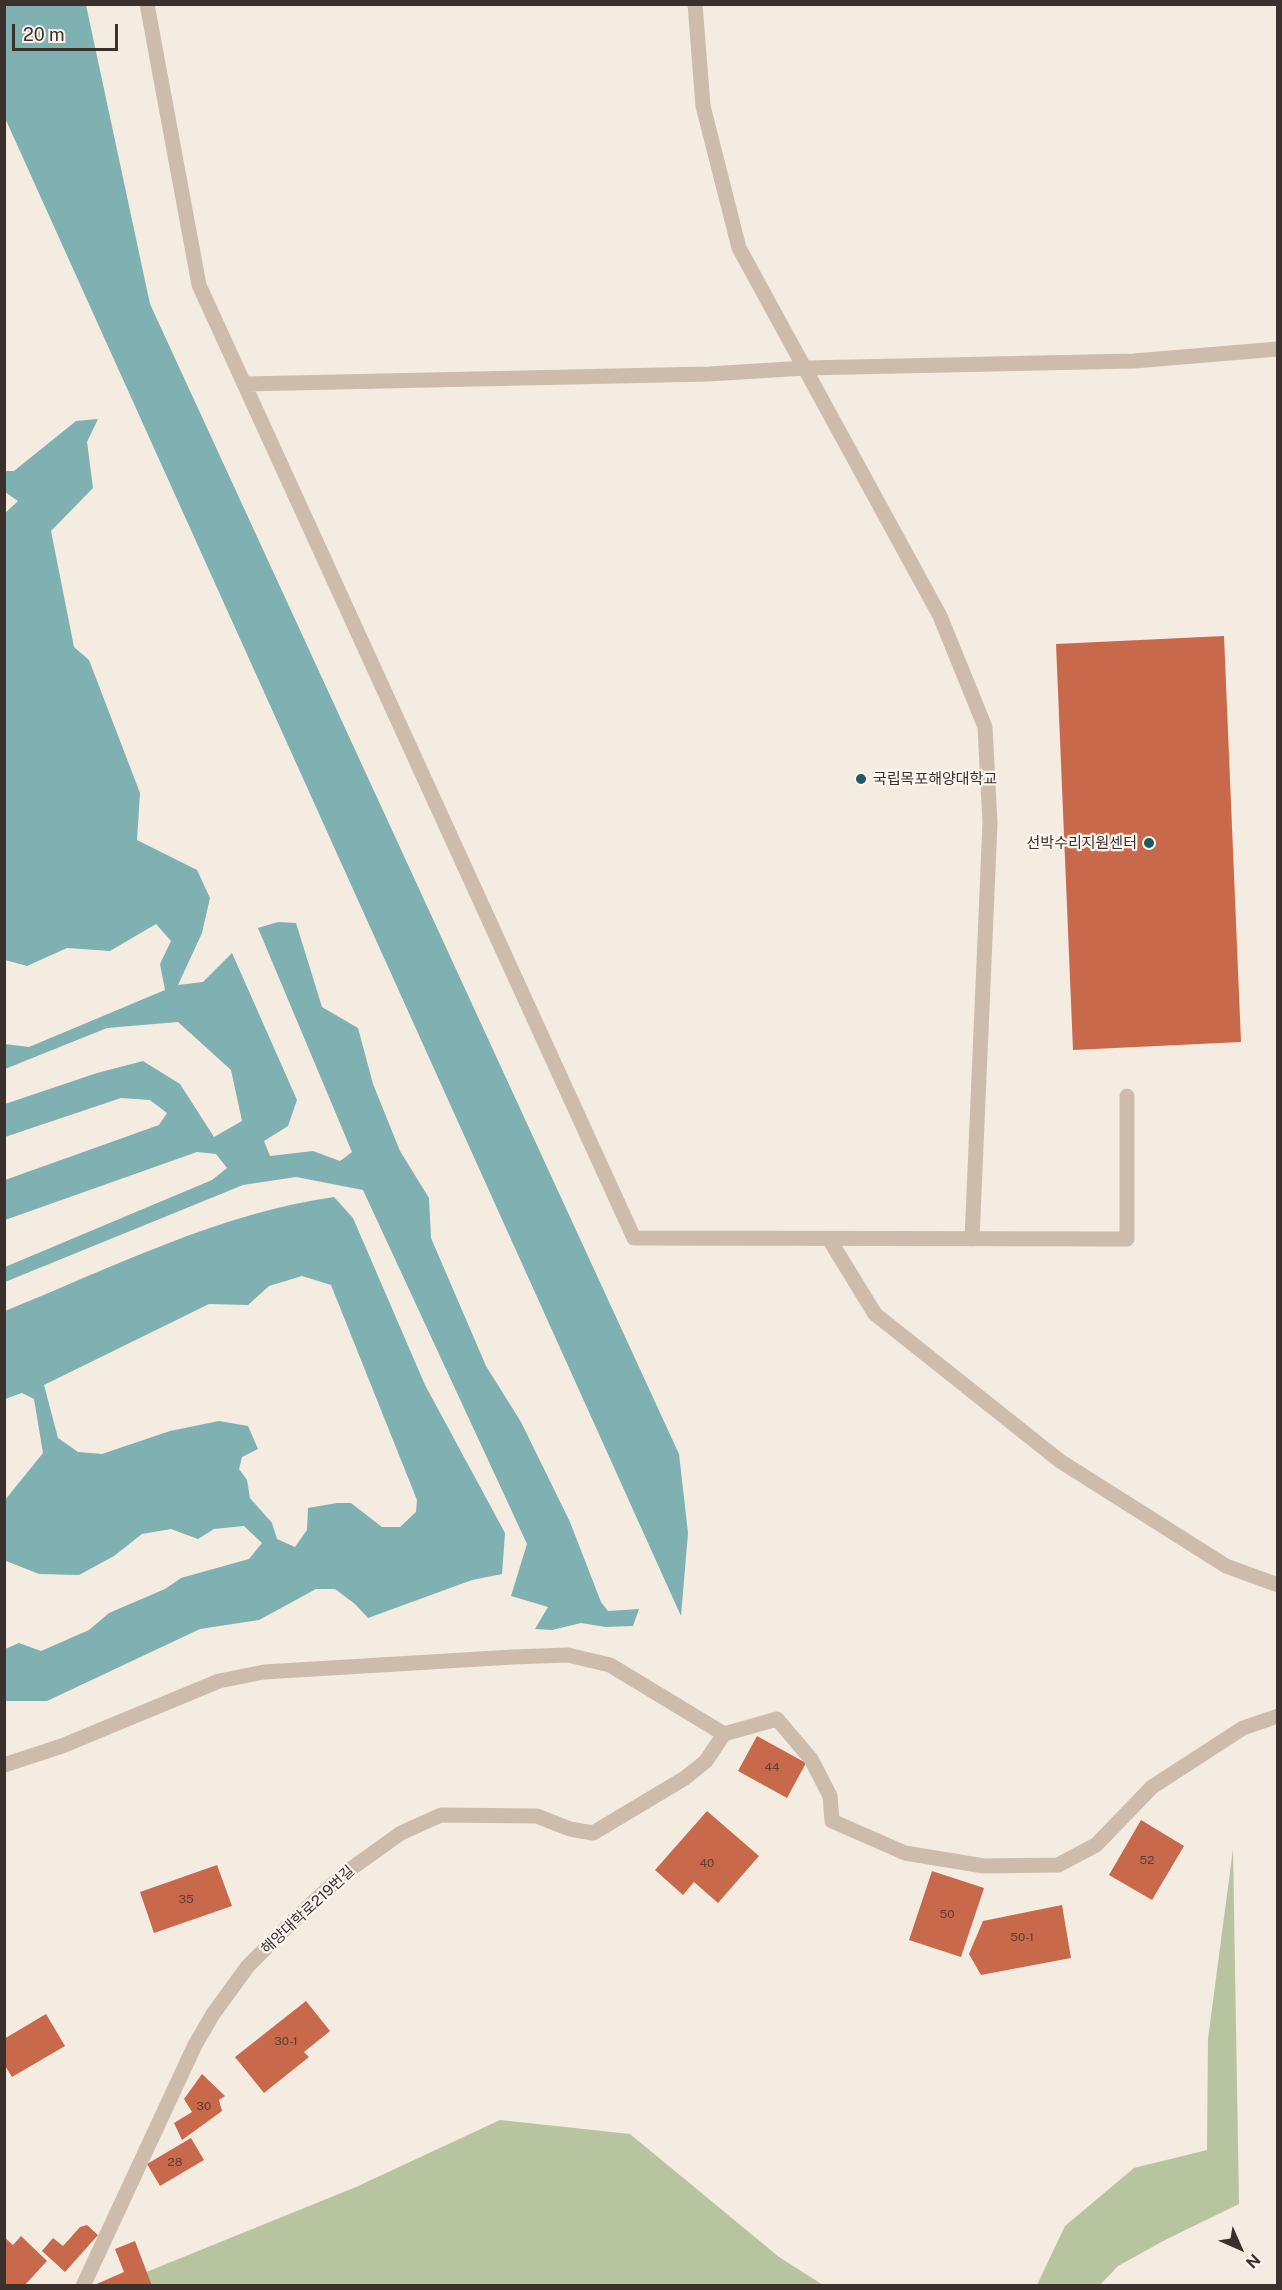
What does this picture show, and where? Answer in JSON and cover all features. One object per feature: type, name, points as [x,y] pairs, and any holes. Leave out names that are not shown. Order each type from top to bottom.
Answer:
[{"type":"street","points":[[147,4],[199,285],[634,1238],[1127,1239],[1127,1096]]},
{"type":"street","points":[[695,4],[703,106],[739,248],[940,616],[984,728],[990,823],[972,1239]]},
{"type":"street","points":[[244,384],[709,374],[805,368],[1134,361],[1278,349]]},
{"type":"street","points":[[829,1239],[875,1314],[1060,1461],[1226,1566],[1278,1585]]},
{"type":"street","points":[[4,1764],[62,1746],[219,1681],[264,1672],[568,1655],[610,1665],[724,1734],[777,1719],[811,1759],[830,1796],[832,1821],[905,1853],[984,1866],[1058,1864],[1096,1845],[1152,1787],[1243,1728],[1278,1716]]},
{"type":"street","name":"해양대학로219번길","points":[[83,2286],[195,2045],[213,2014],[248,1966],[345,1873],[401,1833],[441,1815],[537,1816],[570,1829],[593,1833],[685,1778],[706,1761],[724,1734]]},
{"type":"green space","points":[[1233,1849],[1239,2204],[1118,2266],[1100,2285],[1037,2285],[1065,2226],[1134,2168],[1207,2150],[1208,2039]]},
{"type":"green space","points":[[500,2120],[630,2134],[779,2257],[823,2285],[118,2286],[139,2275],[356,2187]]},
{"type":"water","points":[[4,5],[86,5],[150,304],[679,1454],[688,1533],[681,1616],[5,118]]},
{"type":"water","points":[[98,419],[87,442],[93,488],[51,531],[74,647],[89,660],[140,793],[137,840],[197,870],[210,898],[202,933],[178,985],[203,982],[232,953],[297,1100],[288,1126],[264,1141],[270,1156],[313,1151],[340,1161],[352,1152],[258,928],[278,922],[296,923],[322,1007],[358,1028],[373,1084],[400,1151],[429,1198],[431,1238],[486,1366],[521,1422],[570,1522],[601,1602],[608,1611],[639,1609],[633,1626],[606,1627],[581,1623],[552,1630],[535,1629],[548,1607],[511,1596],[527,1544],[363,1190],[296,1177],[243,1185],[5,1282],[5,1267],[212,1180],[227,1168],[216,1154],[197,1152],[5,1220],[5,1180],[159,1125],[167,1113],[150,1100],[121,1098],[5,1137],[5,1104],[97,1073],[143,1061],[180,1084],[214,1137],[242,1121],[231,1070],[178,1022],[107,1028],[5,1069],[5,1044],[29,1047],[165,990],[160,964],[171,941],[156,924],[110,951],[67,948],[27,966],[5,960],[4,514],[18,501],[5,492],[5,471],[14,471],[76,421]]},
{"type":"water","points":[[334,1197],[353,1218],[425,1385],[505,1533],[502,1574],[472,1580],[368,1618],[355,1604],[335,1589],[316,1589],[259,1620],[200,1629],[47,1701],[5,1701],[5,1649],[19,1643],[41,1651],[89,1630],[109,1613],[165,1589],[181,1578],[249,1559],[262,1543],[244,1526],[214,1529],[198,1539],[171,1529],[142,1534],[114,1556],[79,1575],[39,1574],[6,1561],[5,1500],[43,1453],[34,1399],[22,1393],[5,1399],[5,1311],[166,1244],[249,1216]],"holes":[[[302,1276],[331,1285],[417,1500],[416,1512],[400,1527],[382,1527],[351,1503],[337,1503],[308,1508],[307,1530],[295,1547],[277,1539],[272,1523],[250,1498],[247,1480],[239,1469],[242,1457],[258,1449],[248,1426],[219,1421],[170,1431],[102,1454],[78,1452],[58,1438],[44,1385],[209,1304],[248,1305],[269,1286]]]},
{"type":"building","name":"선박수리지원센터","points":[[1224,636],[1241,1042],[1073,1050],[1056,644]]},
{"type":"building","points":[[757,1736],[806,1763],[787,1798],[738,1771]]},
{"type":"building","points":[[707,1811],[759,1856],[718,1903],[694,1882],[683,1895],[655,1870]]},
{"type":"building","points":[[1141,1820],[1184,1846],[1152,1900],[1109,1875]]},
{"type":"building","points":[[217,1865],[232,1906],[154,1933],[140,1892]]},
{"type":"building","points":[[932,1871],[984,1888],[961,1957],[909,1940]]},
{"type":"building","points":[[1062,1905],[1071,1958],[981,1975],[969,1954],[983,1921]]},
{"type":"building","points":[[306,2001],[330,2031],[304,2052],[309,2057],[264,2093],[235,2057]]},
{"type":"building","points":[[46,2014],[65,2046],[12,2077],[4,2064],[4,2039]]},
{"type":"building","points":[[202,2074],[225,2096],[219,2100],[222,2111],[182,2140],[174,2123],[192,2112],[184,2099]]},
{"type":"building","points":[[191,2138],[204,2160],[160,2186],[147,2164]]},
{"type":"building","points":[[87,2225],[98,2235],[65,2272],[42,2251],[53,2238],[63,2246],[80,2227]]},
{"type":"building","points":[[21,2236],[47,2261],[24,2286],[4,2286],[4,2237],[13,2245]]},
{"type":"building","points":[[135,2241],[152,2286],[92,2286],[124,2272],[115,2249]]},
{"type":"place","name":"국립목포해양대학교","points":[[861,779]]},
{"type":"place","name":"선박수리지원센터","points":[[1149,843]]}]
